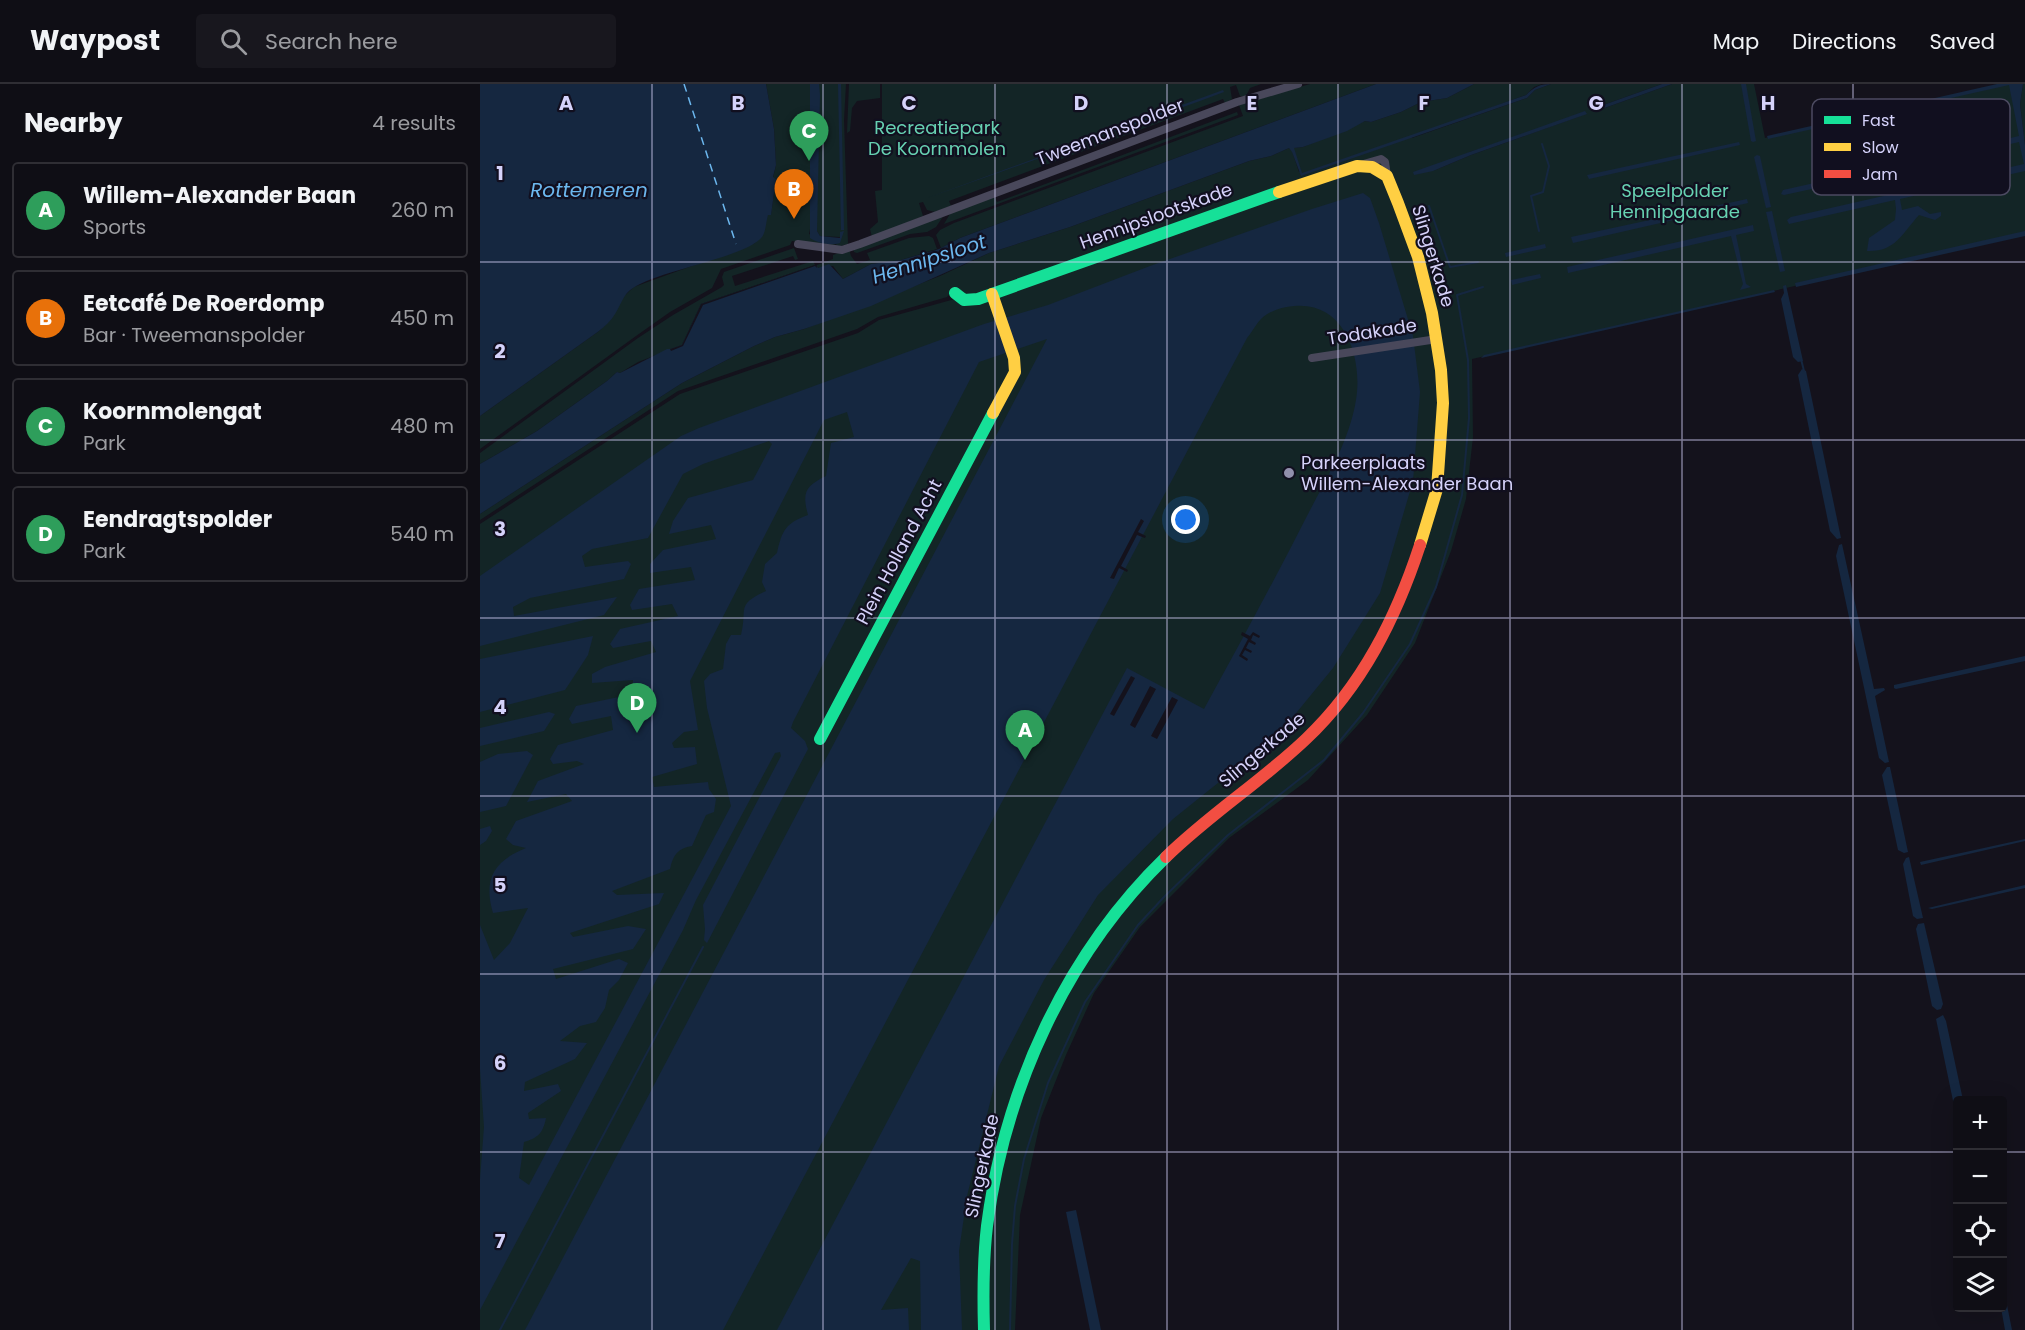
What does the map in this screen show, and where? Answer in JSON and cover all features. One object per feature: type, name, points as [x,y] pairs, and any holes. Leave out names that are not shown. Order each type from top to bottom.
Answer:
[{"type":"street","name":"Tweemanspolder","points":[[798,244],[842,250],[1237,102],[1298,84]]},
{"type":"street","points":[[1357,166],[1382,159],[1385,162],[1387,176]]},
{"type":"street","name":"Hennipslootskade","points":[[955,293],[964,300],[971,301],[1240,205],[1357,166],[1372,167],[1387,176]]},
{"type":"street","name":"Slingerkade","points":[[984,1330],[983,1255],[1004,1136],[1032,1054],[1077,968],[1118,909],[1146,877],[1226,804],[1294,751],[1339,703],[1377,648],[1406,589],[1435,497],[1443,400],[1437,339],[1424,275],[1387,176]]},
{"type":"street","name":"Plein Holland Acht","points":[[820,739],[1015,372],[1014,357],[992,294]]},
{"type":"street","name":"Todakade","points":[[1312,358],[1437,339]]},
{"type":"green space","points":[[766,84],[846,84],[844,120],[848,244],[837,247],[792,241],[790,245],[721,269],[712,288],[670,312],[480,449],[480,416],[599,331],[610,320],[624,296],[634,287],[755,243],[768,214],[771,214],[776,179],[773,178],[776,165],[774,129]],"holes":[[[817,194],[817,231],[820,236],[840,237],[836,245],[809,234]]]},
{"type":"green space","points":[[849,84],[880,84],[880,98],[857,101],[852,108],[850,131],[847,133]]},
{"type":"green space","name":"Recreatiepark De Koornmolen","points":[[882,84],[1261,84],[1250,88],[1246,96],[1240,96],[1236,85],[1230,87],[1232,99],[1225,103],[1223,99],[949,201],[951,206],[935,212],[927,210],[923,202],[919,203],[923,216],[872,237],[870,229],[878,222],[875,191],[882,190]]},
{"type":"green space","points":[[1310,84],[1376,84],[960,238],[941,248],[936,235],[940,230],[954,223],[1243,116],[1239,105]]},
{"type":"green space","name":"Speelpolder Hennipgaarde","points":[[1474,84],[1542,84],[1534,87],[1526,95],[1412,136],[1412,138],[1527,98],[1535,90],[1551,84],[1662,84],[1595,108],[1596,111],[1672,84],[1754,84],[1765,138],[1812,127],[1812,195],[2010,195],[2010,99],[1937,99],[2010,84],[2025,150],[2025,234],[1472,359],[1473,437],[1466,499],[1451,551],[1415,643],[1367,715],[1308,780],[1229,838],[1140,927],[1094,993],[1041,1118],[1020,1215],[1015,1330],[480,1330],[480,524],[680,394],[858,333],[879,320],[955,299],[951,292],[947,297],[878,317],[857,329],[678,391],[480,520],[480,514],[682,383],[754,346],[940,276],[989,253],[1070,227],[1289,148],[1299,172],[1301,171],[1293,148],[1303,147],[1365,121],[1371,122],[1401,112],[1421,102],[1447,98]],"holes":[[[1586,114],[1471,155],[1433,171],[1470,152]]]},
{"type":"green space","points":[[2023,84],[2025,84],[2025,145],[2020,104]]},
{"type":"green space","points":[[1237,112],[1238,115],[944,224],[951,212],[994,196],[997,202]]},
{"type":"green space","points":[[944,215],[936,227],[927,232],[910,234],[857,253],[854,252],[853,248]]},
{"type":"green space","points":[[929,236],[933,238],[937,249],[901,260],[871,264],[843,279],[833,266],[817,268],[817,265],[833,259],[833,255],[849,249],[857,264],[870,260],[867,253],[909,238]]},
{"type":"green space","points":[[794,248],[798,259],[795,260],[793,256],[732,276],[735,286],[813,261],[815,265],[701,304],[682,345],[638,362],[620,373],[617,372],[537,431],[480,464],[480,453],[638,338],[722,287],[724,272]]},
{"type":"water","name":"Rottemeren","points":[[480,84],[766,84],[774,129],[776,165],[773,177],[776,179],[771,215],[768,215],[762,237],[739,251],[662,275],[633,288],[624,296],[612,319],[601,329],[480,416]]},
{"type":"water","points":[[810,84],[819,84],[820,95],[817,231],[820,236],[840,238],[840,232],[844,231],[840,243],[836,244],[824,244],[810,238]]},
{"type":"water","points":[[838,84],[841,84],[844,230],[841,230]]},
{"type":"water","name":"Hennipsloot","points":[[1376,84],[1474,84],[1447,98],[1421,102],[1401,112],[1371,122],[1365,121],[1347,131],[1294,148],[1302,173],[1526,95],[1540,85],[1551,84],[1535,90],[1527,98],[1301,176],[1289,148],[1271,156],[1249,161],[1070,227],[989,253],[871,306],[775,337],[682,383],[480,514],[480,464],[537,431],[617,372],[620,373],[667,349],[682,345],[701,304],[816,265],[818,268],[829,264],[843,279],[871,264],[901,260],[939,249],[960,238]]},
{"type":"water","points":[[1662,84],[1672,84],[1596,111],[1595,108]]},
{"type":"water","points":[[1741,84],[1746,84],[1756,141],[1753,142],[1751,141]]},
{"type":"water","points":[[1997,84],[2023,84],[2020,104],[2025,145],[2025,171],[2010,174],[2010,167],[2024,164],[2019,142],[2010,144],[2010,138],[2019,136],[2009,85],[1947,99],[1931,99]]},
{"type":"water","points":[[1223,90],[1224,92],[1200,101],[927,198]]},
{"type":"water","points":[[1585,111],[1587,114],[1471,155],[1433,171],[1414,175],[1413,172]]},
{"type":"water","points":[[1812,126],[1812,129],[1768,139],[1767,136]]},
{"type":"water","points":[[1739,142],[1740,145],[1589,179],[1587,175]]},
{"type":"water","points":[[1760,156],[1771,207],[1766,208],[1754,157]]},
{"type":"water","points":[[1812,183],[1812,189],[1784,195],[1781,194],[1783,190]]},
{"type":"water","points":[[1363,193],[1370,198],[1413,336],[1420,392],[1413,481],[1380,593],[1333,668],[1279,734],[1173,819],[1098,895],[1044,980],[999,1066],[967,1196],[959,1251],[962,1330],[921,1330],[920,1261],[911,1258],[881,1310],[908,1308],[909,1330],[777,1330],[1127,668],[1204,709],[1282,565],[1336,460],[1353,416],[1356,400],[1356,367],[1347,335],[1338,322],[1312,307],[1280,308],[1264,316],[1247,338],[723,1330],[525,1330],[1047,339],[979,362],[793,722],[791,728],[805,741],[808,749],[707,943],[704,940],[703,905],[781,756],[780,752],[775,753],[480,1310],[480,1179],[484,1127],[480,1069],[480,925],[494,960],[510,943],[528,908],[493,913],[489,890],[491,881],[499,865],[526,848],[513,845],[506,839],[516,821],[572,801],[566,794],[527,802],[538,781],[584,764],[577,761],[553,764],[550,759],[558,745],[613,730],[611,716],[572,724],[569,719],[576,706],[633,694],[633,680],[592,683],[592,674],[605,667],[656,652],[651,641],[613,648],[610,644],[620,629],[678,616],[672,604],[632,610],[630,605],[639,589],[695,580],[691,567],[650,573],[650,564],[663,550],[716,539],[711,525],[669,534],[673,521],[688,498],[753,480],[772,444],[769,441],[703,464],[683,474],[648,538],[592,549],[582,556],[585,567],[628,561],[631,564],[624,579],[530,598],[513,607],[514,616],[617,597],[604,615],[480,646],[480,576],[681,436],[699,428],[984,324],[1048,305],[1312,209]],"holes":[[[847,412],[854,437],[831,443],[826,476],[813,483],[807,491],[805,501],[808,515],[786,528],[777,553],[765,564],[762,582],[766,591],[746,604],[741,635],[731,635],[726,644],[723,669],[710,674],[704,681],[707,708],[731,806],[529,1185],[519,1178],[524,1142],[539,1134],[546,1118],[529,1119],[528,1113],[561,1091],[558,1084],[524,1091],[525,1082],[575,1059],[587,1043],[560,1041],[580,1026],[596,1022],[605,1008],[609,990],[619,980],[628,963],[619,959],[556,979],[553,969],[633,949],[646,929],[628,926],[573,937],[570,933],[659,904],[664,893],[617,895],[612,891],[670,869],[677,853],[683,848],[692,846],[706,815],[714,812],[716,799],[709,789],[708,782],[654,787],[652,777],[697,764],[695,747],[674,748],[672,743],[684,732],[698,730],[690,681],[824,420]]]},
{"type":"water","points":[[1888,195],[1918,195],[1900,199],[1902,210],[1918,206],[1930,214],[1941,212],[1941,216],[1935,220],[1919,215],[1897,241],[1877,251],[1867,251],[1869,238],[1895,220],[1895,200],[1789,224],[1787,220],[1791,217]]},
{"type":"water","points":[[1747,199],[1748,203],[1573,243],[1571,237]]},
{"type":"water","points":[[1772,211],[1785,271],[1780,272],[1766,212]]},
{"type":"water","points":[[1753,225],[1754,231],[1736,235],[1746,284],[1751,287],[1740,290],[1743,284],[1731,236],[1568,273],[1567,267]]},
{"type":"water","points":[[2025,231],[2025,236],[1796,287],[1795,283]]},
{"type":"water","points":[[1545,244],[1546,248],[1506,257],[1505,253]]},
{"type":"water","points":[[1540,274],[1541,278],[1512,285],[1511,280]]},
{"type":"water","points":[[1786,285],[1803,361],[1798,362],[1793,357],[1781,299],[1784,293],[1783,286]]},
{"type":"water","points":[[1774,290],[1775,292],[1481,358],[1484,355]]},
{"type":"water","points":[[1802,369],[1806,371],[1841,538],[1837,539],[1830,531],[1798,375]]},
{"type":"water","points":[[1842,544],[1874,689],[1884,688],[1885,690],[1875,696],[1889,762],[1885,763],[1879,758],[1836,556],[1839,545]]},
{"type":"water","points":[[593,636],[588,655],[565,690],[480,712],[480,659]]},
{"type":"water","points":[[2025,656],[2025,661],[1894,688],[1894,685]]},
{"type":"water","points":[[549,712],[555,714],[544,731],[480,746],[480,728]]},
{"type":"water","points":[[527,751],[533,755],[506,806],[480,812],[480,762],[498,754]]},
{"type":"water","points":[[1887,767],[1890,767],[1908,852],[1904,853],[1898,850],[1882,775]]},
{"type":"water","points":[[490,826],[492,831],[486,841],[480,845],[480,829]]},
{"type":"water","points":[[2025,839],[2025,841],[1921,865],[1920,862]]},
{"type":"water","points":[[1909,857],[1923,918],[1917,919],[1913,916],[1903,864]]},
{"type":"water","points":[[2025,885],[2025,888],[1928,908]]},
{"type":"water","points":[[1924,923],[1943,1004],[1941,1009],[1937,1010],[1932,1006],[1916,929],[1918,924]]},
{"type":"water","points":[[1943,1015],[1946,1021],[1962,1096],[1953,1096],[1953,1101],[1936,1019]]},
{"type":"water","points":[[1076,1210],[1101,1330],[1090,1330],[1066,1212]]},
{"type":"water","points":[[2007,1305],[2012,1330],[2005,1330],[2002,1312],[2007,1312]]},
{"type":"pier","points":[[816,262],[817,268],[815,266],[703,305],[683,346],[671,351],[670,349],[682,345],[701,304],[815,265]]},
{"type":"pier","points":[[1141,519],[1144,521],[1138,532],[1146,536],[1145,538],[1137,535],[1121,566],[1128,570],[1127,572],[1119,568],[1114,579],[1110,578]]},
{"type":"pier","points":[[1242,632],[1250,636],[1253,632],[1260,636],[1259,638],[1253,635],[1251,640],[1256,643],[1255,645],[1249,642],[1246,648],[1252,651],[1251,653],[1245,650],[1242,655],[1248,659],[1247,661],[1239,656],[1248,639],[1241,635]]},
{"type":"pier","points":[[1131,676],[1135,678],[1114,716],[1110,714]]},
{"type":"pier","points":[[1150,686],[1156,689],[1135,728],[1130,725]]},
{"type":"pier","points":[[1172,697],[1178,700],[1157,739],[1151,736]]},
{"type":"waterway","points":[[1539,231],[1531,196],[1543,192],[1549,166],[1542,144]]},
{"type":"waterway","points":[[1429,206],[1450,267],[1478,262]]},
{"type":"waterway","points":[[1010,1330],[1015,1206],[1024,1159],[1048,1083],[1085,1002],[1138,925],[1164,897],[1228,835],[1324,760],[1363,713],[1410,644],[1436,587],[1462,495],[1469,418],[1468,360],[1457,295],[1483,287]]},
{"type":"waterway","points":[[1801,359],[1804,371]]},
{"type":"waterway","points":[[500,1330],[703,947]]},
{"type":"ferry route","points":[[684,84],[736,244]]},
{"type":"traffic: fast","points":[[955,293],[964,300],[978,299],[1279,192]]},
{"type":"traffic: fast","points":[[820,739],[993,413]]},
{"type":"traffic: fast","points":[[984,1330],[987,1226],[1008,1124],[1025,1074],[1070,980],[1098,936],[1130,895],[1166,857]]},
{"type":"traffic: slow","points":[[1279,192],[1357,166],[1372,167],[1387,176],[1398,203],[1418,257],[1432,313],[1441,370],[1443,403],[1437,489],[1420,545]]},
{"type":"traffic: slow","points":[[992,294],[1014,358],[1015,372],[993,413]]},
{"type":"traffic: jam","points":[[1166,857],[1306,739],[1344,697],[1375,650],[1400,599],[1420,545]]},
{"type":"place","name":"Koornmolengat","points":[[809,161]]},
{"type":"place","name":"Eetcafé De Roerdomp","points":[[794,219]]},
{"type":"place","name":"Parkeerplaats Willem-Alexander Baan","points":[[1289,473]]},
{"type":"place","name":"Eendragtspolder","points":[[637,733]]},
{"type":"place","name":"Willem-Alexander Baan","points":[[1025,760]]}]
